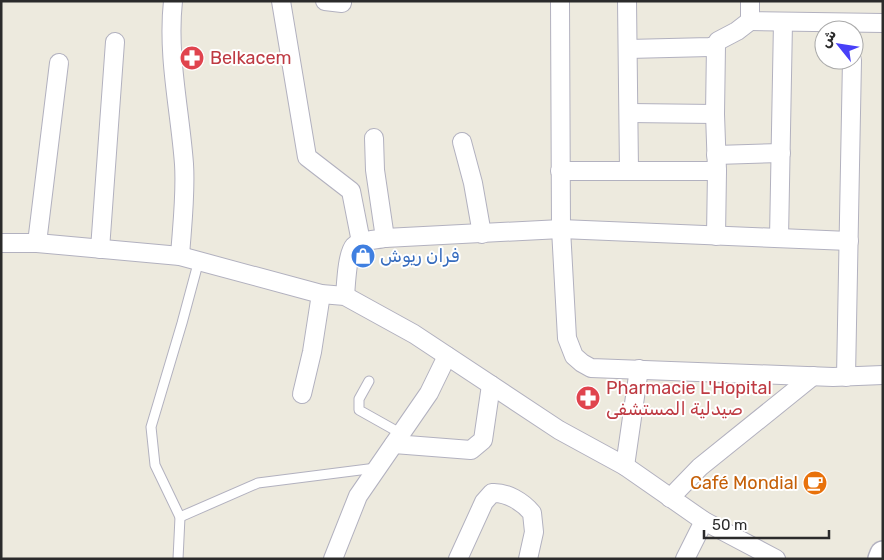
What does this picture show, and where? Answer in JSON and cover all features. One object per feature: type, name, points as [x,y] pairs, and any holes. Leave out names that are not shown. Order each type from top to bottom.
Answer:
[{"type":"street","points":[[173,1],[171,47],[184,165],[180,256]]},
{"type":"street","points":[[281,1],[307,156],[351,191],[361,242]]},
{"type":"street","points":[[560,1],[561,229],[567,338],[574,356],[591,368],[846,377],[883,376]]},
{"type":"street","points":[[628,1],[629,171]]},
{"type":"street","points":[[750,1],[750,21]]},
{"type":"street","points":[[716,236],[716,45],[718,41],[737,31],[750,21],[814,24]]},
{"type":"street","points":[[779,238],[783,22]]},
{"type":"street","points":[[864,25],[883,23]]},
{"type":"street","points":[[100,249],[115,42]]},
{"type":"street","points":[[628,49],[710,47],[716,45]]},
{"type":"street","points":[[37,243],[59,63]]},
{"type":"street","points":[[846,377],[852,70]]},
{"type":"street","points":[[628,113],[715,114]]},
{"type":"street","points":[[374,138],[375,170],[385,238]]},
{"type":"street","points":[[462,142],[473,183],[482,234]]},
{"type":"street","points":[[560,171],[629,171],[717,163],[781,153]]},
{"type":"street","points":[[345,296],[351,253],[355,245],[361,242],[385,238],[561,229],[849,241]]},
{"type":"street","points":[[1,243],[37,243],[180,256],[321,294],[345,296],[414,334],[559,430],[625,466],[704,521],[776,559]]},
{"type":"street","points":[[302,394],[312,352],[321,294]]},
{"type":"street","points":[[333,559],[358,496],[429,393],[447,356]]},
{"type":"street","points":[[625,466],[640,369]]},
{"type":"street","points":[[670,498],[700,467],[813,376]]},
{"type":"street","points":[[397,438],[471,450],[483,440],[491,385]]},
{"type":"street","points":[[458,559],[484,502],[492,493],[520,501],[532,513],[534,532],[528,559]]},
{"type":"street","points":[[686,559],[704,521]]},
{"type":"street","points":[[881,559],[883,554]]},
{"type":"lane","points":[[178,559],[180,517],[155,465],[151,427],[199,260]]},
{"type":"lane","points":[[369,380],[359,399],[359,410],[397,438]]},
{"type":"lane","points":[[180,517],[258,483],[376,468]]},
{"type":"place","name":"Belkacem","points":[[192,58]]},
{"type":"place","name":"فران ريوش","points":[[363,256]]},
{"type":"place","name":"Pharmacie L'Hopital صيدلية المستشفى","points":[[588,398]]},
{"type":"place","name":"Café Mondial","points":[[815,483]]}]
